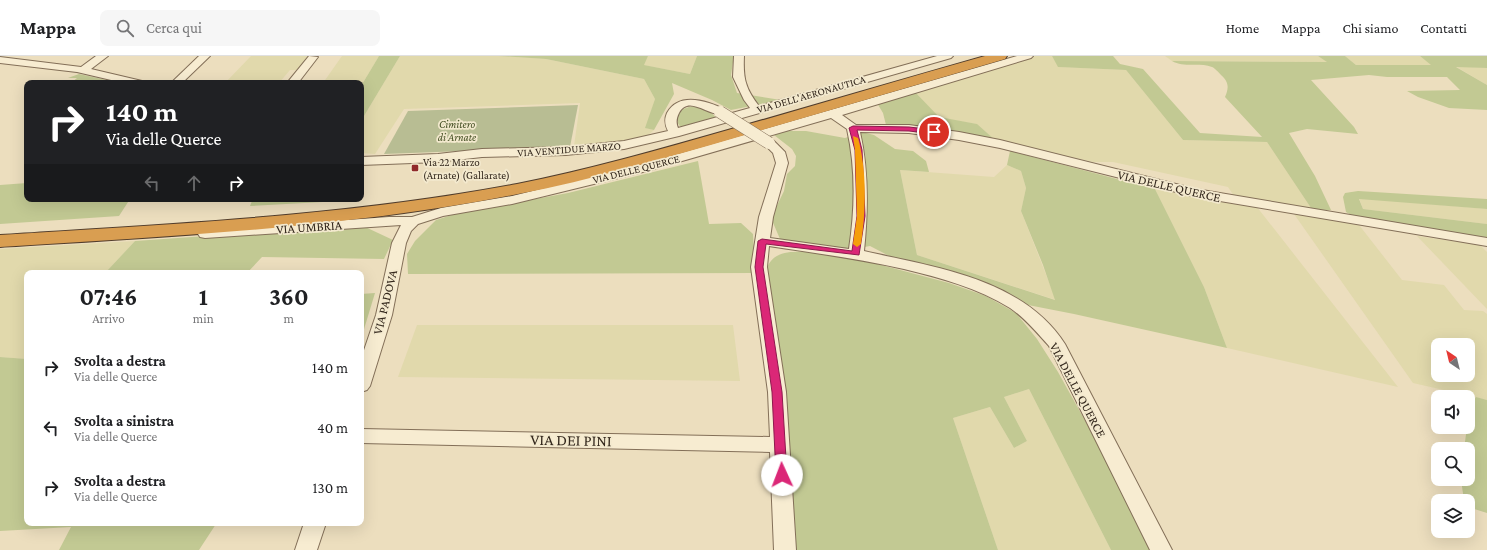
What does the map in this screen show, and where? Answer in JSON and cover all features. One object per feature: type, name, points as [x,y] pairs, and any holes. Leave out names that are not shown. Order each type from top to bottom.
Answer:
[{"type":"highway","points":[[0,231],[308,210],[395,201],[484,187],[634,154],[975,56]]},
{"type":"highway","points":[[0,241],[304,220],[394,210],[487,195],[573,177],[642,160],[1000,56]]},
{"type":"street","points":[[83,70],[103,56]]},
{"type":"street","points":[[179,80],[205,56]]},
{"type":"street","points":[[739,56],[738,77],[749,100],[756,109]]},
{"type":"street","name":"VIA DELL'AERONAUTICA","points":[[675,133],[948,56]]},
{"type":"street","name":"VIA DELLE QUERCE","points":[[413,221],[441,212],[512,200],[647,167],[1028,56]]},
{"type":"street","points":[[295,80],[313,58]]},
{"type":"street","points":[[0,60],[83,70],[125,80]]},
{"type":"street","points":[[675,133],[670,125],[670,120],[674,111],[679,106],[689,103],[700,103],[720,112],[769,143],[779,152],[782,164],[766,217],[759,267],[777,392],[785,550]]},
{"type":"street","points":[[762,241],[856,254],[861,216],[858,150],[853,128],[833,114]]},
{"type":"street","name":"VIA DELLE QUERCE","points":[[853,128],[909,129],[959,136],[1000,144],[1196,193],[1487,242]]},
{"type":"street","name":"VIA VENTIDUE MARZO","points":[[364,162],[438,158],[482,153],[566,150],[624,145],[675,133]]},
{"type":"street","name":"VIA VENTIDUE MARZO","points":[[364,173],[390,170],[438,158]]},
{"type":"street","name":"VIA UMBRIA","points":[[205,234],[389,221],[413,221]]},
{"type":"street","name":"VIA PADOVA","points":[[364,377],[384,314],[399,243],[405,229],[413,221]]},
{"type":"street","name":"VIA DELLE QUERCE","points":[[856,254],[957,279],[994,293],[1016,305],[1042,328],[1056,344],[1161,550]]},
{"type":"street","name":"VIA DEI PINI","points":[[364,436],[780,445]]},
{"type":"street","points":[[306,550],[314,526]]},
{"type":"shaded area","points":[[251,56],[312,56],[300,70],[290,70],[282,80],[228,80]]},
{"type":"shaded area","points":[[342,56],[379,56],[364,81],[325,80]]},
{"type":"shaded area","points":[[400,56],[499,56],[546,59],[644,79],[655,99],[646,128],[654,130],[645,138],[624,142],[574,146],[580,103],[404,109],[375,154],[364,153],[364,116]]},
{"type":"shaded area","points":[[648,56],[697,56],[690,74],[643,65]]},
{"type":"shaded area","points":[[1035,56],[1052,56],[1059,67],[1126,70],[1183,140],[1267,142],[1313,211],[1234,196],[1228,187],[1113,162],[1093,162],[995,140],[976,124],[939,118],[916,93]]},
{"type":"shaded area","points":[[1165,56],[1318,56],[1328,62],[1172,61]]},
{"type":"shaded area","points":[[1345,56],[1420,56],[1432,65],[1356,65]]},
{"type":"shaded area","points":[[1455,66],[1487,68],[1487,85]]},
{"type":"shaded area","points":[[1007,165],[1021,171],[1026,188],[1021,211],[1056,300],[917,255],[900,170],[994,177]]},
{"type":"shaded area","points":[[1155,189],[1257,207],[1398,387],[1227,348],[1204,287]]},
{"type":"shaded area","points":[[1359,198],[1487,209],[1487,224],[1363,209]]},
{"type":"shaded area","points":[[1294,214],[1359,225],[1402,280],[1444,285],[1464,310],[1483,311],[1487,314],[1487,400],[1475,397],[1475,390],[1443,390],[1413,383]]},
{"type":"shaded area","points":[[1417,236],[1480,245],[1487,252],[1487,309]]},
{"type":"shaded area","points":[[135,241],[108,270],[24,270],[24,359],[0,357],[0,249]]},
{"type":"shaded area","points":[[417,325],[733,325],[740,381],[398,377]]},
{"type":"shaded area","points":[[1029,389],[1111,550],[998,550],[953,418],[990,407],[1014,448],[1027,441],[1004,397]]},
{"type":"green space","points":[[379,56],[400,56],[364,116],[364,81]]},
{"type":"green space","points":[[499,56],[648,56],[644,65],[690,74],[697,56],[734,56],[731,75],[737,93],[781,100],[731,110],[672,83],[674,94],[654,130],[645,128],[655,99],[644,79],[546,59]]},
{"type":"green space","points":[[1052,56],[1113,56],[1120,64],[1143,69],[1200,133],[1262,137],[1225,97],[1228,88],[1227,83],[1216,69],[1202,65],[1181,64],[1172,61],[1327,62],[1318,56],[1345,56],[1356,65],[1431,65],[1420,56],[1487,56],[1487,68],[1456,67],[1487,85],[1487,110],[1449,108],[1418,97],[1407,91],[1460,90],[1447,77],[1387,77],[1369,75],[1311,80],[1354,127],[1358,134],[1307,129],[1289,133],[1315,176],[1331,210],[1313,211],[1267,142],[1183,140],[1126,70],[1058,67]]},
{"type":"green space","points":[[79,74],[106,80],[75,80],[77,78],[68,78]]},
{"type":"green space","points":[[916,93],[939,117],[977,124],[995,140],[886,125],[883,113],[877,103]]},
{"type":"green space","name":"Cimitero di Arnate","points":[[578,105],[570,147],[384,154],[408,111]]},
{"type":"green space","points":[[692,106],[709,111],[716,118],[683,128],[678,122],[679,113],[683,109]]},
{"type":"green space","points":[[786,131],[806,131],[845,138],[862,132],[874,135],[895,149],[913,151],[926,161],[929,172],[900,170],[917,255],[1055,300],[1043,265],[1021,211],[1026,188],[1021,171],[1007,165],[1010,151],[1155,189],[1204,287],[1227,348],[1028,305],[895,259],[870,246],[848,250],[800,244],[780,239],[771,218],[784,191],[787,174],[795,166],[796,156],[792,149],[774,135]]},
{"type":"green space","points":[[698,161],[709,224],[741,223],[753,234],[755,273],[408,274],[407,254],[415,241],[436,220],[458,213],[568,193]]},
{"type":"green space","points":[[24,183],[24,202],[128,202],[119,216],[0,224],[0,185]]},
{"type":"green space","points":[[1358,191],[1487,199],[1487,209],[1359,199],[1363,209],[1487,224],[1487,239],[1353,216],[1346,212],[1343,197],[1345,193]]},
{"type":"green space","points":[[252,202],[323,202],[250,206]]},
{"type":"green space","points":[[361,225],[393,240],[384,259],[262,257],[250,270],[108,270],[135,241]]},
{"type":"green space","points":[[791,252],[812,252],[870,262],[949,283],[986,296],[1016,313],[1037,339],[1058,372],[1157,550],[1111,550],[1029,389],[1004,397],[1027,441],[1014,448],[990,407],[953,418],[998,550],[792,550],[766,271],[769,264],[778,255]]},
{"type":"green space","points":[[375,293],[364,329],[364,294]]},
{"type":"green space","points":[[0,357],[24,359],[24,526],[215,526],[199,550],[59,550],[71,527],[0,531]]},
{"type":"green space","points":[[1475,398],[1487,400],[1487,513],[1475,509],[1475,494],[1463,494],[1462,486],[1475,486],[1475,442],[1465,442],[1466,434],[1475,434]]},
{"type":"slow traffic","points":[[855,138],[858,150],[861,216],[857,244]]},
{"type":"place","name":"Via 22 Marzo (Arnate) (Gallarate)","points":[[415,168]]},
{"type":"route","points":[[782,475],[777,392],[759,267],[762,241],[856,254],[861,216],[858,150],[853,128],[909,129],[934,132]]}]
